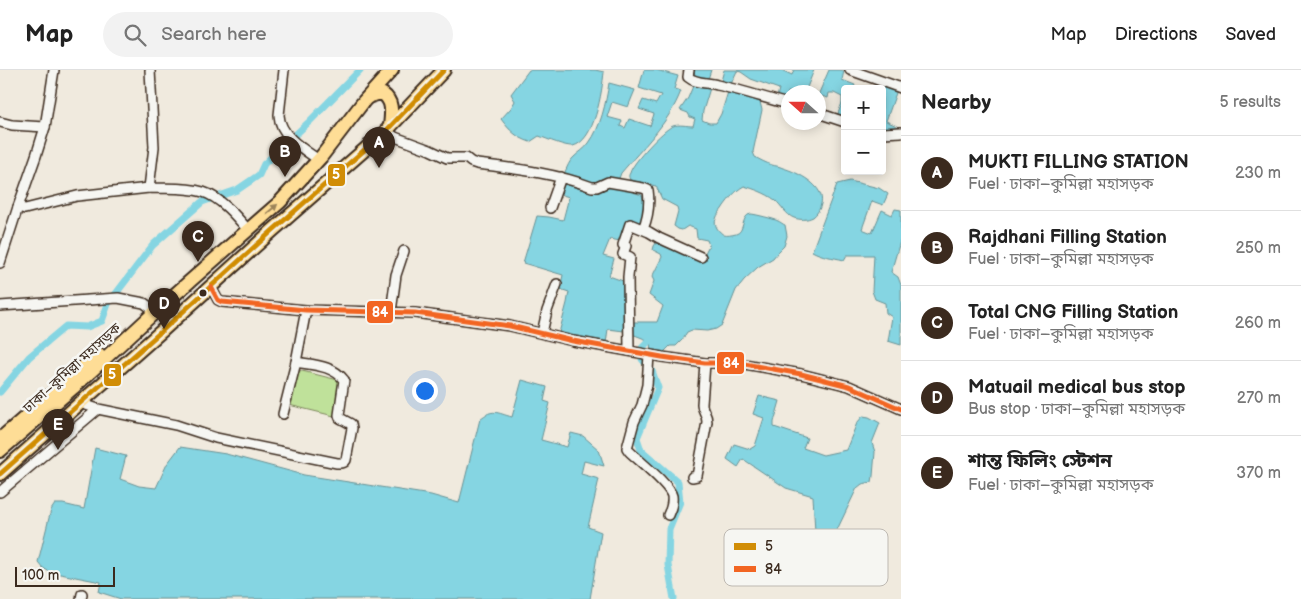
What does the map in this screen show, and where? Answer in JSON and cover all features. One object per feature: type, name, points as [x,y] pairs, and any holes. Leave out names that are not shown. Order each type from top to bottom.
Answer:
[{"type":"highway","name":"ঢাকা–কুমিল্লা মহাসড়ক","points":[[0,451],[280,202],[319,160],[368,97],[392,70]]},
{"type":"highway","points":[[0,474],[388,129],[444,70]]},
{"type":"highway","points":[[368,97],[380,94],[386,95],[389,99],[391,111],[388,129]]},
{"type":"highway","points":[[0,439],[151,308],[248,230]]},
{"type":"street","points":[[0,263],[45,127],[54,70]]},
{"type":"street","points":[[149,188],[154,147],[150,70]]},
{"type":"street","points":[[284,70],[279,123],[284,132],[300,147],[319,160]]},
{"type":"street","points":[[689,70],[688,77],[691,80],[716,84],[781,102]]},
{"type":"street","points":[[850,70],[901,88]]},
{"type":"street","points":[[826,116],[841,121]]},
{"type":"street","points":[[0,122],[12,125],[45,127]]},
{"type":"street","points":[[388,129],[395,138],[447,158],[466,158],[477,164],[561,176],[592,186],[608,182],[643,188],[648,190],[649,198],[643,229]]},
{"type":"street","points":[[886,133],[901,132]]},
{"type":"street","points":[[550,208],[561,176]]},
{"type":"street","points":[[18,208],[25,209],[77,196],[149,188],[185,189],[209,194],[235,215],[248,230]]},
{"type":"street","points":[[628,351],[630,257],[623,254],[626,246],[623,245],[630,224],[701,257]]},
{"type":"street","points":[[391,312],[396,275],[404,250]]},
{"type":"street","points":[[542,333],[547,311],[557,284]]},
{"type":"street","points":[[211,287],[218,300],[222,302],[306,310],[414,313],[458,318],[510,326],[649,355],[705,363],[739,363],[801,374],[849,386],[901,409]]},
{"type":"street","points":[[0,306],[118,298],[144,303],[151,308]]},
{"type":"street","points":[[283,414],[306,310]]},
{"type":"street","points":[[649,355],[644,399],[634,422],[627,448],[665,484],[671,494],[673,503],[668,515]]},
{"type":"street","points":[[80,403],[176,425],[216,438],[342,464],[346,460],[352,428],[351,424],[340,418],[339,415],[344,380],[332,370],[296,362]]},
{"type":"street","points":[[692,478],[697,476],[707,422],[707,416],[702,407],[705,363]]},
{"type":"street","points":[[0,492],[98,408]]},
{"type":"green space","points":[[298,370],[342,381],[334,416],[289,405]]},
{"type":"water","points":[[529,70],[595,70],[604,72],[596,114],[587,135],[581,142],[570,146],[539,136],[530,142],[514,133],[501,119],[515,101],[511,94]]},
{"type":"water","points":[[644,70],[656,70],[678,76],[674,89],[681,91],[663,124],[621,173],[618,181],[602,179],[596,182],[589,182],[564,174],[571,160],[587,145],[597,130],[605,106],[609,83],[635,90],[628,107],[612,102],[607,117],[622,121],[620,126],[625,128],[629,119],[650,126],[654,114],[639,109],[643,100],[656,104],[661,95],[639,88]]},
{"type":"water","points":[[695,70],[711,70],[706,81],[695,76]]},
{"type":"water","points":[[724,70],[781,70],[792,75],[794,70],[814,70],[808,85],[781,85],[781,98],[777,97],[779,89],[751,79],[741,72],[737,71],[731,84],[721,81]]},
{"type":"water","points":[[829,70],[839,70],[844,71],[842,80],[855,85],[841,85],[841,96],[829,93],[828,98],[826,97],[826,85],[822,85]]},
{"type":"water","points":[[693,86],[710,88],[702,120],[709,123],[716,123],[728,92],[760,102],[762,110],[753,152],[755,157],[802,176],[819,191],[821,204],[813,217],[799,219],[789,215],[775,200],[764,193],[744,186],[738,190],[717,215],[715,224],[718,230],[725,235],[736,234],[741,230],[744,220],[748,215],[764,217],[785,225],[787,236],[784,246],[773,258],[758,267],[736,290],[722,325],[707,331],[692,330],[687,332],[676,346],[670,346],[663,353],[651,352],[650,341],[632,334],[632,322],[657,322],[663,306],[649,295],[654,281],[652,277],[662,257],[661,254],[653,250],[654,246],[656,243],[681,252],[704,255],[709,245],[707,240],[697,238],[696,229],[688,226],[682,230],[674,226],[678,211],[677,207],[662,199],[656,186],[630,180],[629,176],[632,168],[642,155],[669,128],[678,125],[693,126],[695,119],[690,117],[688,113],[680,110]]},
{"type":"water","points":[[886,87],[897,90],[886,121]]},
{"type":"water","points":[[841,106],[841,117],[837,116]]},
{"type":"water","points":[[886,121],[901,128],[886,128]]},
{"type":"water","points":[[850,181],[879,188],[888,194],[883,205],[872,201],[862,229],[872,233],[882,210],[892,215],[895,209],[901,210],[901,238],[891,272],[898,277],[901,285],[901,345],[888,341],[892,317],[886,313],[885,303],[875,299],[872,291],[874,255],[847,255],[844,260],[824,256],[812,251],[837,184]]},
{"type":"water","points":[[563,184],[587,191],[604,187],[615,187],[642,195],[645,208],[640,223],[629,220],[620,241],[610,239],[603,256],[614,259],[609,276],[623,281],[624,331],[608,329],[606,343],[559,333],[569,292],[560,289],[563,275],[523,263],[537,216],[563,220],[569,197],[559,194]]},
{"type":"water","points":[[522,380],[547,387],[544,401],[550,403],[541,440],[567,447],[571,433],[583,436],[599,450],[604,466],[584,461],[581,474],[599,479],[588,527],[601,532],[590,599],[121,599],[99,592],[101,582],[50,572],[38,562],[51,510],[55,504],[84,509],[95,448],[126,456],[120,479],[139,486],[156,488],[167,464],[180,447],[226,454],[304,475],[431,495],[459,503],[480,419],[492,412],[512,417]]},
{"type":"water","points":[[759,396],[780,401],[774,427],[807,438],[803,448],[823,455],[846,450],[857,423],[863,416],[880,423],[872,443],[875,452],[872,482],[862,484],[857,488],[837,529],[815,529],[813,496],[786,488],[743,459],[738,467],[727,459],[734,444],[750,449],[755,446],[764,418],[753,414]]},
{"type":"waterway","points":[[0,392],[29,357],[66,326],[87,327],[102,321],[108,304],[153,245],[202,202],[237,190],[259,175],[264,164],[360,70]]},
{"type":"waterway","points":[[654,336],[642,348],[642,359],[652,371],[658,388],[637,438],[641,450],[678,482],[680,502],[669,529],[668,565],[674,599]]},
{"type":"transit line","name":"5","points":[[0,474],[386,131],[444,70]]},
{"type":"transit line","name":"84","points":[[211,287],[218,300],[222,302],[306,310],[415,313],[510,326],[573,341],[662,357],[705,363],[739,363],[801,374],[849,386],[901,409]]},
{"type":"place","name":"MUKTI FILLING STATION","points":[[379,168]]},
{"type":"place","name":"Rajdhani Filling Station","points":[[285,177]]},
{"type":"place","name":"Total CNG Filling Station","points":[[198,262]]},
{"type":"place","name":"Matuail medical bus stop","points":[[164,329]]},
{"type":"place","name":"শান্ত ফিলিং স্টেশন","points":[[58,450]]}]
